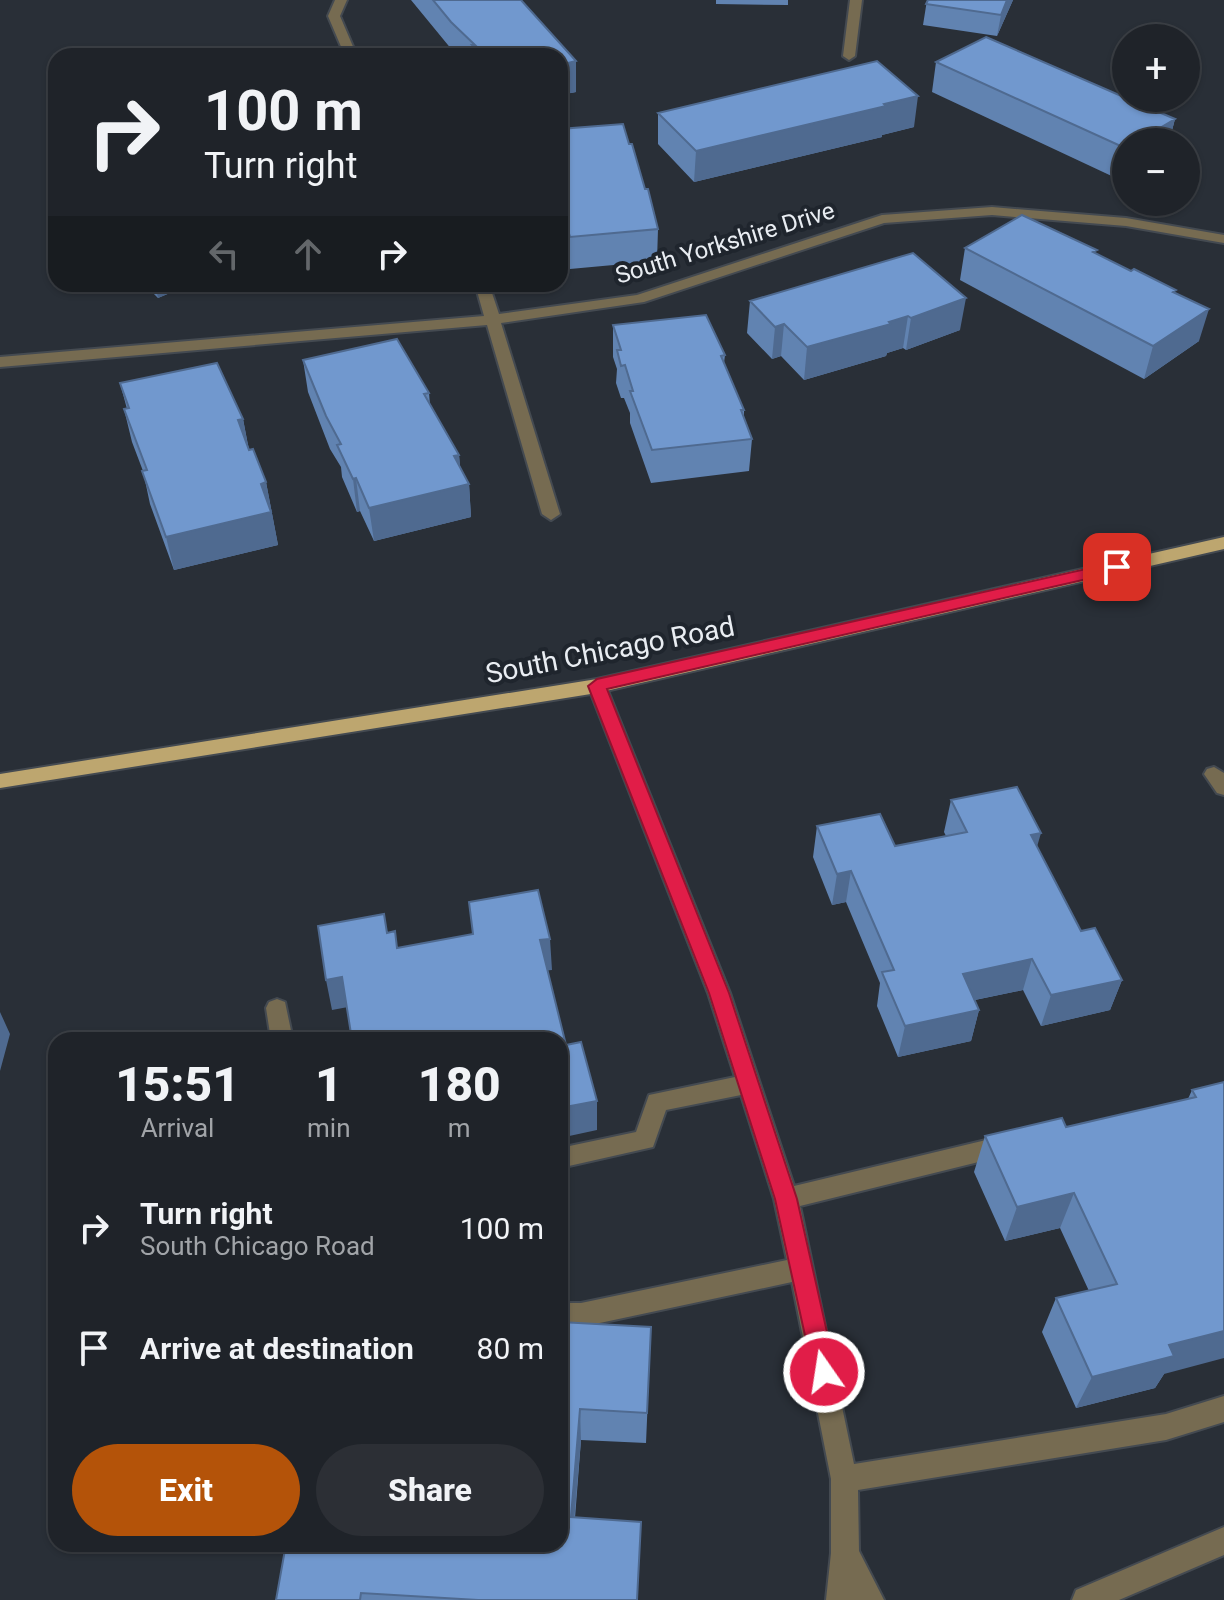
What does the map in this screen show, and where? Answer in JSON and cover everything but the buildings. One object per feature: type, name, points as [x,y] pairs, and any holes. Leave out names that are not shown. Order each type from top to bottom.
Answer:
[{"type":"main road","name":"South Chicago Road","points":[[0,781],[597,686],[1224,543]]},
{"type":"street","points":[[341,0],[334,16],[348,48]]},
{"type":"street","points":[[849,56],[856,0]]},
{"type":"street","name":"South Yorkshire Drive","points":[[0,362],[492,320],[639,299],[882,219],[992,211],[1126,222],[1224,239]]},
{"type":"street","points":[[484,292],[551,514]]},
{"type":"street","points":[[597,686],[719,993],[786,1199],[844,1479],[845,1553],[840,1600]]},
{"type":"street","points":[[277,1008],[281,1032]]},
{"type":"street","points":[[568,1156],[645,1140],[657,1102],[748,1084]]},
{"type":"street","points":[[786,1199],[1028,1140]]},
{"type":"street","points":[[568,1315],[581,1315],[800,1269]]},
{"type":"street","points":[[844,1479],[1166,1427],[1224,1409]]},
{"type":"street","points":[[1086,1600],[1224,1541]]},
{"type":"street","points":[[845,1553],[870,1600]]},
{"type":"route","points":[[824,1372],[786,1199],[719,993],[597,686],[1117,567]]}]
